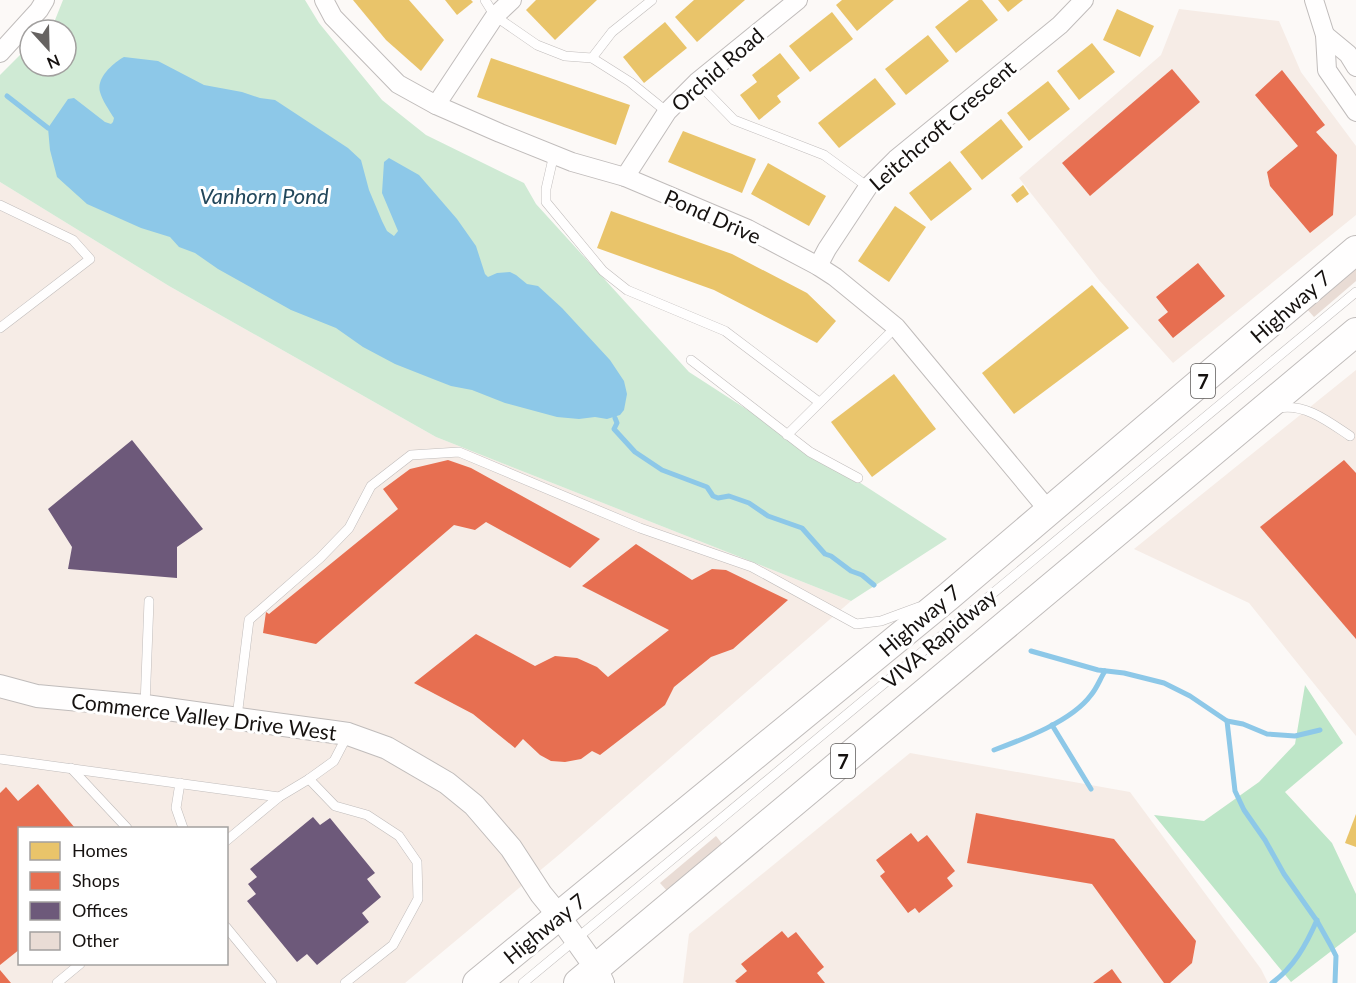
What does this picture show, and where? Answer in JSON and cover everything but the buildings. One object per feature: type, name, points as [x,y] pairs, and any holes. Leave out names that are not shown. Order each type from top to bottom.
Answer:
[{"type":"main road","name":"Highway 7","points":[[477,983],[567,927],[949,596],[1356,250]]},
{"type":"main road","name":"7","points":[[593,978],[1258,411],[1356,332]]},
{"type":"street","points":[[0,53],[39,10],[45,0]]},
{"type":"street","name":"Pond Drive","points":[[324,0],[333,17],[398,84],[436,105],[500,134],[625,177],[748,229],[818,266],[896,327],[1049,511]]},
{"type":"street","points":[[436,105],[495,16],[512,0]]},
{"type":"street","name":"Orchid Road","points":[[625,177],[667,112],[696,82],[798,0]]},
{"type":"street","name":"Leitchcroft Crescent","points":[[818,266],[826,249],[868,187],[896,159],[1060,25],[1084,0]]},
{"type":"street","points":[[1314,0],[1324,35],[1327,70],[1356,112]]},
{"type":"street","points":[[1324,35],[1348,54],[1356,67]]},
{"type":"street","name":"Commerce Valley Drive West","points":[[0,686],[37,696],[237,717],[348,734],[387,748],[447,783],[474,804],[510,848],[567,927],[593,978]]},
{"type":"lane","points":[[485,0],[495,16],[537,45],[564,56],[592,58],[630,82],[667,112]]},
{"type":"lane","points":[[592,58],[612,32],[652,0]]},
{"type":"lane","points":[[696,82],[735,120],[824,155],[868,187]]},
{"type":"lane","points":[[554,154],[546,189],[546,202],[603,271],[627,290],[725,331],[819,402]]},
{"type":"lane","points":[[0,205],[73,240],[90,259],[0,327]]},
{"type":"lane","name":"VIVA Rapidway","points":[[523,983],[567,927],[1356,292]]},
{"type":"lane","points":[[787,435],[896,327]]},
{"type":"lane","points":[[691,360],[810,452],[858,478]]},
{"type":"lane","points":[[1258,411],[1287,406],[1319,415],[1350,436]]},
{"type":"lane","points":[[237,717],[249,620],[320,558],[349,528],[371,486],[411,455],[459,452],[640,528],[752,567],[856,624],[881,621],[949,596]]},
{"type":"lane","points":[[145,706],[149,601]]},
{"type":"lane","points":[[228,839],[279,797],[334,761],[348,734]]},
{"type":"lane","points":[[0,759],[279,797]]},
{"type":"lane","points":[[71,768],[126,827]]},
{"type":"lane","points":[[309,779],[335,806],[367,815],[399,836],[417,862],[418,899],[393,945],[345,983]]},
{"type":"lane","points":[[180,783],[177,808],[183,827]]},
{"type":"lane","points":[[228,929],[272,983]]},
{"type":"lane","points":[[57,983],[78,965]]},
{"type":"shaded area","points":[[1179,9],[1279,21],[1301,72],[1356,146],[1356,215],[1173,363],[1099,280],[1019,178],[1161,55]]},
{"type":"shaded area","points":[[0,182],[169,286],[436,437],[851,601],[561,853],[405,983],[0,983]]},
{"type":"shaded area","points":[[1356,370],[1356,736],[1249,603],[1134,549]]},
{"type":"shaded area","points":[[910,753],[1130,792],[1261,969],[1268,983],[683,983],[689,934]]},
{"type":"green space","points":[[63,0],[305,0],[319,23],[382,100],[426,135],[524,183],[536,204],[689,372],[947,539],[851,601],[436,437],[169,286],[0,182],[0,75],[18,57],[18,78],[78,78],[78,18],[56,18]]},
{"type":"green space","points":[[1305,685],[1343,743],[1285,792],[1332,843],[1356,894],[1356,932],[1291,982],[1154,815],[1204,821],[1259,782],[1295,744]]},
{"type":"water","name":"Vanhorn Pond","points":[[124,57],[158,61],[204,85],[275,100],[348,148],[361,160],[369,190],[382,221],[387,231],[394,236],[398,231],[382,193],[384,162],[389,158],[419,175],[457,219],[476,246],[488,277],[497,273],[510,272],[527,284],[538,286],[562,308],[610,360],[624,381],[627,394],[624,410],[620,415],[607,419],[557,417],[505,403],[472,390],[451,386],[395,364],[363,347],[336,328],[291,310],[218,269],[195,253],[179,247],[170,237],[141,228],[87,204],[57,177],[50,150],[48,128],[68,99],[74,98],[105,122],[111,124],[114,118],[102,98],[99,87],[106,72]]},
{"type":"waterway","points":[[7,96],[48,128]]},
{"type":"waterway","points":[[615,418],[617,423],[614,429],[635,452],[662,470],[707,487],[713,496],[718,498],[729,496],[749,503],[768,516],[802,528],[825,554],[851,571],[862,575],[874,585]]},
{"type":"waterway","points":[[1031,651],[1098,670],[1124,673],[1164,683],[1190,696],[1227,721],[1243,724],[1267,734],[1295,736],[1320,730]]},
{"type":"waterway","points":[[994,750],[1047,728],[1072,713],[1091,695],[1105,671]]},
{"type":"waterway","points":[[1227,721],[1235,791],[1244,810],[1331,946],[1336,956],[1335,983]]},
{"type":"waterway","points":[[1052,725],[1091,789]]},
{"type":"waterway","points":[[1272,983],[1299,955],[1317,920]]}]
